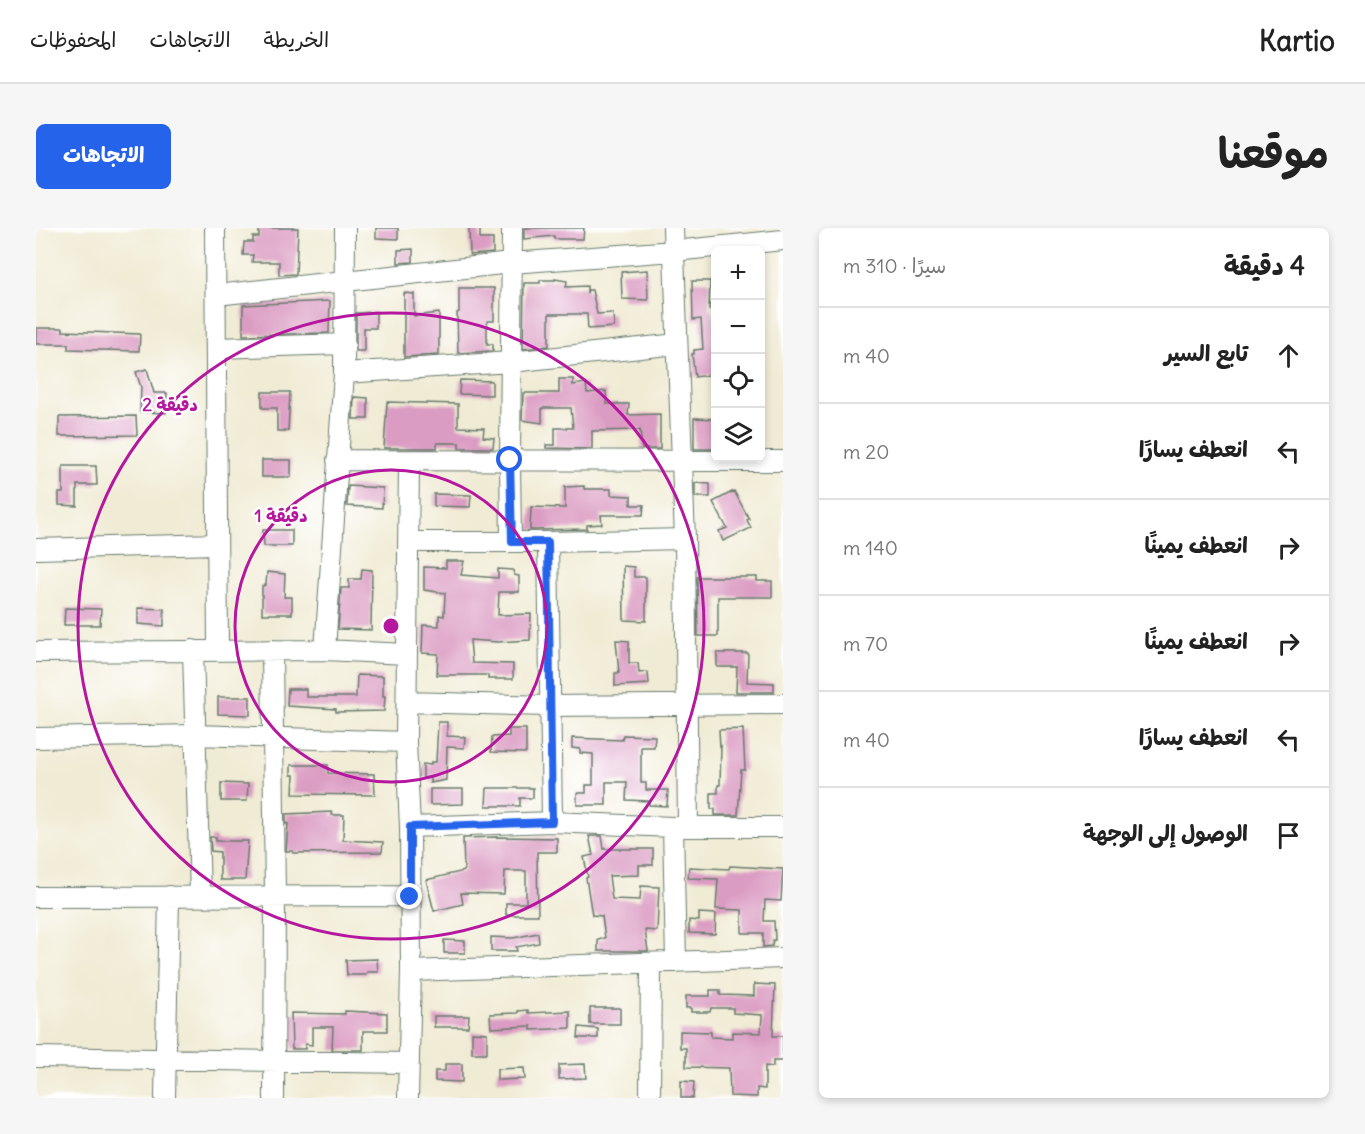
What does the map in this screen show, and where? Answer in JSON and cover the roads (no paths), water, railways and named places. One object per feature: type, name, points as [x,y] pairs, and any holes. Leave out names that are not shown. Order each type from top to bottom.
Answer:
[{"type":"street","points":[[215,228],[218,650]]},
{"type":"street","points":[[326,650],[344,373],[345,228]]},
{"type":"street","points":[[512,228],[510,460],[512,542]]},
{"type":"street","points":[[673,228],[685,539],[686,705],[676,962]]},
{"type":"street","points":[[216,295],[511,263],[783,240]]},
{"type":"street","points":[[217,348],[345,344]]},
{"type":"street","points":[[344,373],[511,362],[677,344]]},
{"type":"street","points":[[337,460],[409,462],[783,461]]},
{"type":"street","points":[[408,1098],[411,970],[410,827],[406,742],[409,462]]},
{"type":"street","points":[[409,542],[685,539]]},
{"type":"street","points":[[548,542],[552,822]]},
{"type":"street","points":[[36,549],[216,544]]},
{"type":"street","points":[[193,650],[200,895]]},
{"type":"street","points":[[272,650],[275,896],[274,1098]]},
{"type":"street","points":[[36,652],[326,650],[406,654]]},
{"type":"street","points":[[407,702],[549,706],[783,704]]},
{"type":"street","points":[[36,738],[197,735],[406,742]]},
{"type":"street","points":[[410,827],[552,822],[681,827],[783,827]]},
{"type":"street","points":[[36,897],[200,895],[410,897]]},
{"type":"street","points":[[165,1098],[169,896]]},
{"type":"street","points":[[411,970],[783,958]]},
{"type":"street","points":[[650,1098],[651,963]]},
{"type":"street","points":[[36,1057],[409,1063]]}]
